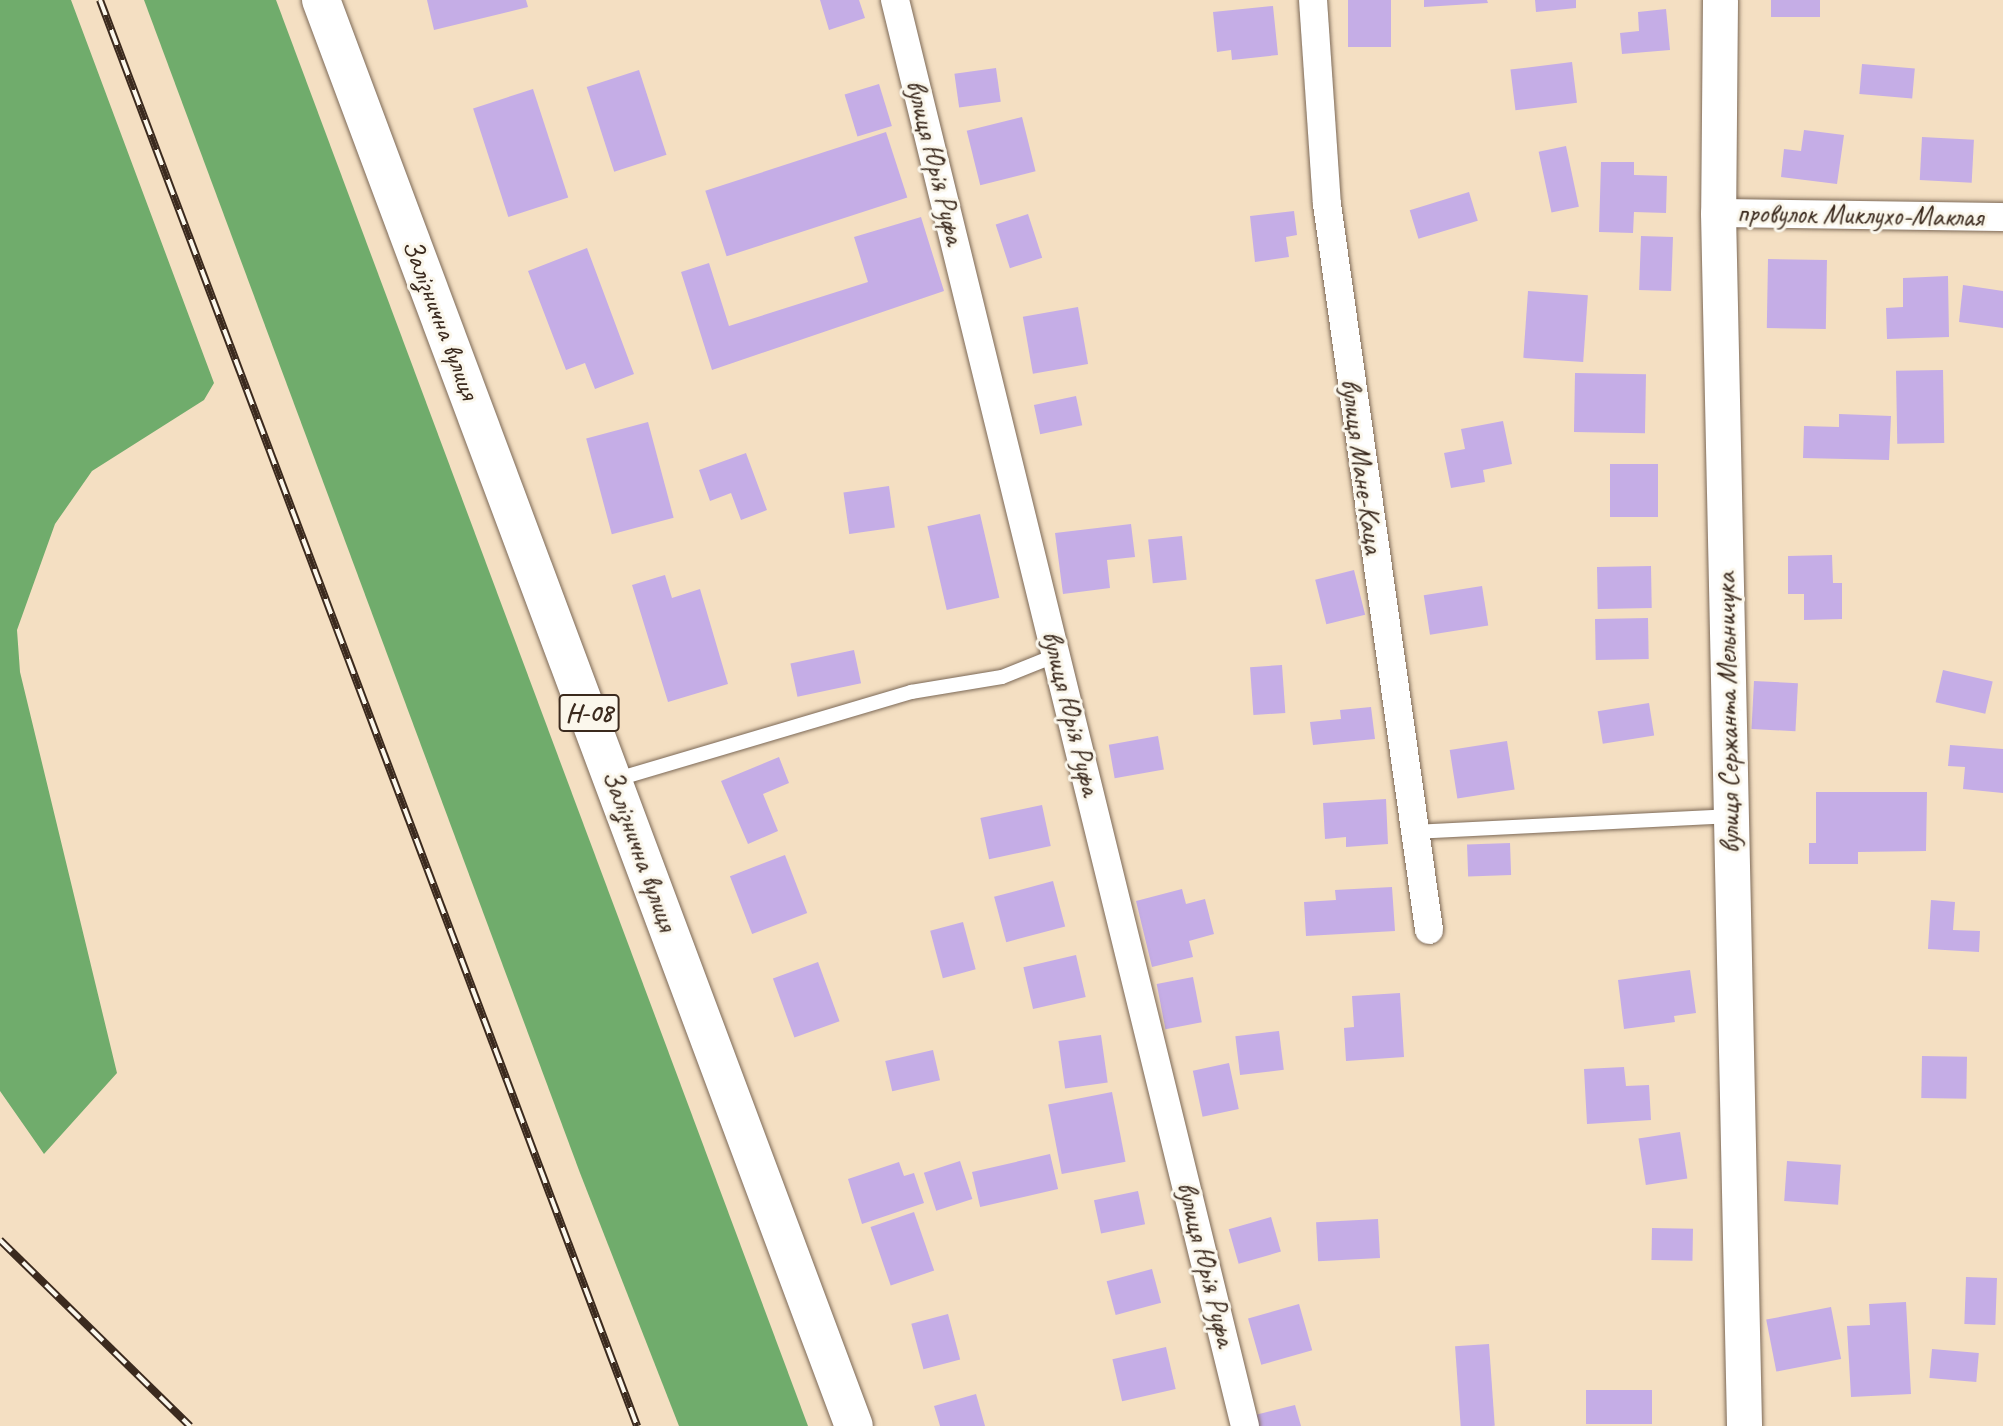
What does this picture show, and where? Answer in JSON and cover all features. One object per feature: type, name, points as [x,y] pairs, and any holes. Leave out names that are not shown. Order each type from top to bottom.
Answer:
[{"type":"main road","name":"Залізнична вулиця","points":[[321,0],[853,1426]]},
{"type":"street","name":"вулиця Юрія Руфа","points":[[895,0],[1245,1426]]},
{"type":"street","name":"вулиця Мане-Каца","points":[[1313,0],[1327,204],[1429,930]]},
{"type":"street","name":"вулиця Сержанта Мельничука","points":[[1720,0],[1717,213],[1744,1426]]},
{"type":"street","name":"провулок Миклухо-Маклая","points":[[1717,213],[2003,216]]},
{"type":"lane","points":[[614,780],[911,692],[1002,677],[1057,655]]},
{"type":"lane","points":[[1415,832],[1731,816]]},
{"type":"green space","points":[[0,0],[71,0],[214,383],[204,400],[92,471],[55,524],[17,630],[20,672],[117,1073],[44,1154],[0,1091]]},
{"type":"green space","points":[[144,0],[276,0],[808,1426],[679,1426],[580,1173]]},
{"type":"building","points":[[427,0],[526,0],[528,7],[434,30]]},
{"type":"building","points":[[820,0],[859,0],[865,18],[829,30]]},
{"type":"building","points":[[1348,0],[1391,0],[1391,47],[1348,47]]},
{"type":"building","points":[[1424,0],[1487,0],[1488,3],[1424,7]]},
{"type":"building","points":[[1535,0],[1576,0],[1576,8],[1536,12]]},
{"type":"building","points":[[1771,0],[1820,0],[1820,17],[1771,17]]},
{"type":"building","points":[[1273,6],[1278,55],[1232,60],[1231,50],[1217,52],[1213,12]]},
{"type":"building","points":[[1666,9],[1670,50],[1622,54],[1620,33],[1639,31],[1638,12]]},
{"type":"building","points":[[1572,62],[1577,103],[1515,110],[1510,70]]},
{"type":"building","points":[[1862,64],[1915,69],[1912,99],[1859,94]]},
{"type":"building","points":[[996,68],[1001,102],[959,108],[954,74]]},
{"type":"building","points":[[639,70],[667,155],[614,172],[587,87]]},
{"type":"building","points":[[879,84],[892,126],[857,137],[845,95]]},
{"type":"building","points":[[533,89],[568,197],[508,217],[473,108]]},
{"type":"building","points":[[1022,117],[1036,171],[980,185],[967,131]]},
{"type":"building","points":[[1804,130],[1844,135],[1837,184],[1781,177],[1784,149],[1801,151]]},
{"type":"building","points":[[886,132],[907,198],[727,256],[705,191]]},
{"type":"building","points":[[1922,137],[1974,140],[1972,183],[1920,180]]},
{"type":"building","points":[[1566,146],[1579,207],[1552,212],[1539,152]]},
{"type":"building","points":[[1601,162],[1634,162],[1634,175],[1667,176],[1666,213],[1634,212],[1633,233],[1599,232]]},
{"type":"building","points":[[1469,192],[1478,221],[1418,239],[1410,210]]},
{"type":"building","points":[[1294,211],[1297,235],[1286,237],[1289,257],[1255,262],[1250,216]]},
{"type":"building","points":[[1028,214],[1042,258],[1010,268],[996,225]]},
{"type":"building","points":[[921,217],[944,291],[712,370],[681,272],[709,263],[729,326],[868,282],[854,237]]},
{"type":"building","points":[[1641,236],[1673,237],[1671,291],[1639,290]]},
{"type":"building","points":[[587,248],[634,374],[595,389],[585,363],[566,370],[528,271]]},
{"type":"building","points":[[1768,259],[1827,260],[1826,329],[1767,328]]},
{"type":"building","points":[[1948,276],[1949,337],[1887,339],[1886,308],[1903,307],[1903,278]]},
{"type":"building","points":[[1963,285],[2003,291],[2003,328],[1959,322]]},
{"type":"building","points":[[1528,291],[1588,295],[1583,362],[1523,358]]},
{"type":"building","points":[[1078,307],[1088,364],[1033,374],[1023,317]]},
{"type":"building","points":[[1943,370],[1944,443],[1897,444],[1896,371]]},
{"type":"building","points":[[1575,373],[1646,374],[1645,433],[1574,432]]},
{"type":"building","points":[[1076,396],[1082,425],[1040,434],[1034,405]]},
{"type":"building","points":[[1839,414],[1891,416],[1889,460],[1803,458],[1804,426],[1839,427]]},
{"type":"building","points":[[1503,421],[1512,464],[1483,470],[1485,482],[1451,488],[1444,453],[1465,449],[1461,429]]},
{"type":"building","points":[[648,422],[674,518],[612,534],[586,439]]},
{"type":"building","points":[[746,453],[767,510],[741,520],[731,493],[710,501],[699,470]]},
{"type":"building","points":[[1610,464],[1658,464],[1658,517],[1610,517]]},
{"type":"building","points":[[889,486],[895,528],[849,534],[843,492]]},
{"type":"building","points":[[980,514],[999,598],[947,610],[927,526]]},
{"type":"building","points":[[1131,524],[1135,557],[1107,560],[1110,588],[1063,594],[1055,533]]},
{"type":"building","points":[[1182,536],[1187,580],[1153,583],[1148,540]]},
{"type":"building","points":[[1832,555],[1833,583],[1842,583],[1842,619],[1804,620],[1804,594],[1788,594],[1788,556]]},
{"type":"building","points":[[1651,566],[1652,608],[1598,609],[1597,567]]},
{"type":"building","points":[[1354,570],[1365,615],[1326,624],[1315,580]]},
{"type":"building","points":[[665,575],[672,598],[700,589],[728,684],[668,702],[632,585]]},
{"type":"building","points":[[1482,586],[1488,626],[1430,635],[1424,595]]},
{"type":"building","points":[[1648,618],[1649,659],[1596,660],[1595,619]]},
{"type":"building","points":[[854,650],[861,683],[797,697],[790,664]]},
{"type":"building","points":[[1282,665],[1285,713],[1253,715],[1250,667]]},
{"type":"building","points":[[1943,670],[1993,681],[1985,714],[1936,702]]},
{"type":"building","points":[[1754,681],[1798,683],[1795,731],[1751,729]]},
{"type":"building","points":[[1649,703],[1654,736],[1603,744],[1598,711]]},
{"type":"building","points":[[1371,707],[1375,739],[1313,745],[1310,722],[1341,719],[1340,710]]},
{"type":"building","points":[[1158,736],[1164,769],[1115,778],[1109,745]]},
{"type":"building","points":[[1507,741],[1515,789],[1457,798],[1450,750]]},
{"type":"building","points":[[1950,745],[2003,749],[2003,793],[1963,789],[1965,767],[1948,766]]},
{"type":"building","points":[[779,757],[789,783],[763,794],[778,831],[748,844],[721,781]]},
{"type":"building","points":[[1816,792],[1927,792],[1926,851],[1858,852],[1858,864],[1809,864],[1809,843],[1816,843]]},
{"type":"building","points":[[1386,799],[1388,844],[1346,847],[1346,837],[1325,839],[1323,803]]},
{"type":"building","points":[[1042,805],[1051,846],[989,859],[980,818]]},
{"type":"building","points":[[1510,843],[1511,875],[1468,876],[1467,845]]},
{"type":"building","points":[[785,855],[807,913],[752,934],[730,876]]},
{"type":"building","points":[[1053,881],[1065,926],[1006,942],[994,897]]},
{"type":"building","points":[[1392,887],[1395,931],[1306,936],[1304,902],[1336,900],[1335,890]]},
{"type":"building","points":[[1182,889],[1186,904],[1205,899],[1214,934],[1189,941],[1193,957],[1152,967],[1136,901]]},
{"type":"building","points":[[1931,900],[1955,902],[1953,930],[1980,931],[1979,952],[1928,949]]},
{"type":"building","points":[[963,922],[976,969],[943,978],[930,931]]},
{"type":"building","points":[[1076,955],[1086,997],[1033,1009],[1023,967]]},
{"type":"building","points":[[818,962],[840,1021],[794,1038],[773,978]]},
{"type":"building","points":[[1690,970],[1696,1013],[1674,1016],[1675,1022],[1624,1029],[1618,980]]},
{"type":"building","points":[[1193,977],[1202,1022],[1165,1029],[1157,984]]},
{"type":"building","points":[[1400,993],[1404,1057],[1346,1061],[1344,1028],[1354,1027],[1352,996]]},
{"type":"building","points":[[1279,1031],[1284,1070],[1240,1075],[1235,1036]]},
{"type":"building","points":[[1101,1035],[1108,1083],[1065,1089],[1058,1041]]},
{"type":"building","points":[[933,1050],[940,1080],[892,1091],[885,1061]]},
{"type":"building","points":[[1922,1056],[1967,1057],[1966,1099],[1921,1098]]},
{"type":"building","points":[[1229,1063],[1239,1109],[1203,1117],[1193,1071]]},
{"type":"building","points":[[1624,1067],[1626,1086],[1649,1085],[1651,1120],[1587,1124],[1584,1069]]},
{"type":"building","points":[[1112,1092],[1126,1162],[1062,1174],[1048,1104]]},
{"type":"building","points":[[1680,1132],[1687,1178],[1646,1185],[1639,1139]]},
{"type":"building","points":[[1050,1154],[1058,1189],[980,1207],[972,1172]]},
{"type":"building","points":[[960,1161],[972,1199],[936,1211],[924,1173]]},
{"type":"building","points":[[1787,1161],[1841,1165],[1838,1205],[1784,1201]]},
{"type":"building","points":[[899,1162],[904,1176],[914,1173],[924,1203],[862,1224],[848,1179]]},
{"type":"building","points":[[1138,1191],[1145,1224],[1101,1234],[1094,1200]]},
{"type":"building","points":[[914,1212],[934,1271],[891,1286],[871,1227]]},
{"type":"building","points":[[1271,1217],[1281,1252],[1239,1264],[1229,1229]]},
{"type":"building","points":[[1378,1219],[1380,1258],[1318,1261],[1316,1222]]},
{"type":"building","points":[[1652,1228],[1693,1229],[1692,1261],[1651,1260]]},
{"type":"building","points":[[1152,1269],[1161,1303],[1116,1315],[1107,1281]]},
{"type":"building","points":[[1966,1277],[1997,1278],[1995,1325],[1964,1324]]},
{"type":"building","points":[[1906,1302],[1911,1394],[1851,1397],[1847,1326],[1870,1325],[1869,1304]]},
{"type":"building","points":[[1299,1304],[1312,1350],[1261,1365],[1248,1319]]},
{"type":"building","points":[[1831,1307],[1841,1359],[1776,1372],[1766,1320]]},
{"type":"building","points":[[948,1314],[960,1359],[923,1369],[911,1324]]},
{"type":"building","points":[[1489,1344],[1495,1426],[1461,1426],[1455,1346]]},
{"type":"building","points":[[1166,1347],[1176,1389],[1122,1401],[1112,1359]]},
{"type":"building","points":[[1932,1349],[1979,1353],[1976,1382],[1929,1378]]},
{"type":"building","points":[[1586,1390],[1652,1390],[1652,1424],[1586,1424]]},
{"type":"building","points":[[976,1394],[985,1426],[940,1426],[934,1406]]},
{"type":"building","points":[[1295,1405],[1301,1426],[1258,1426],[1255,1415]]},
{"type":"railway","points":[[100,0],[637,1426]]},
{"type":"railway","points":[[0,1240],[190,1426]]}]
